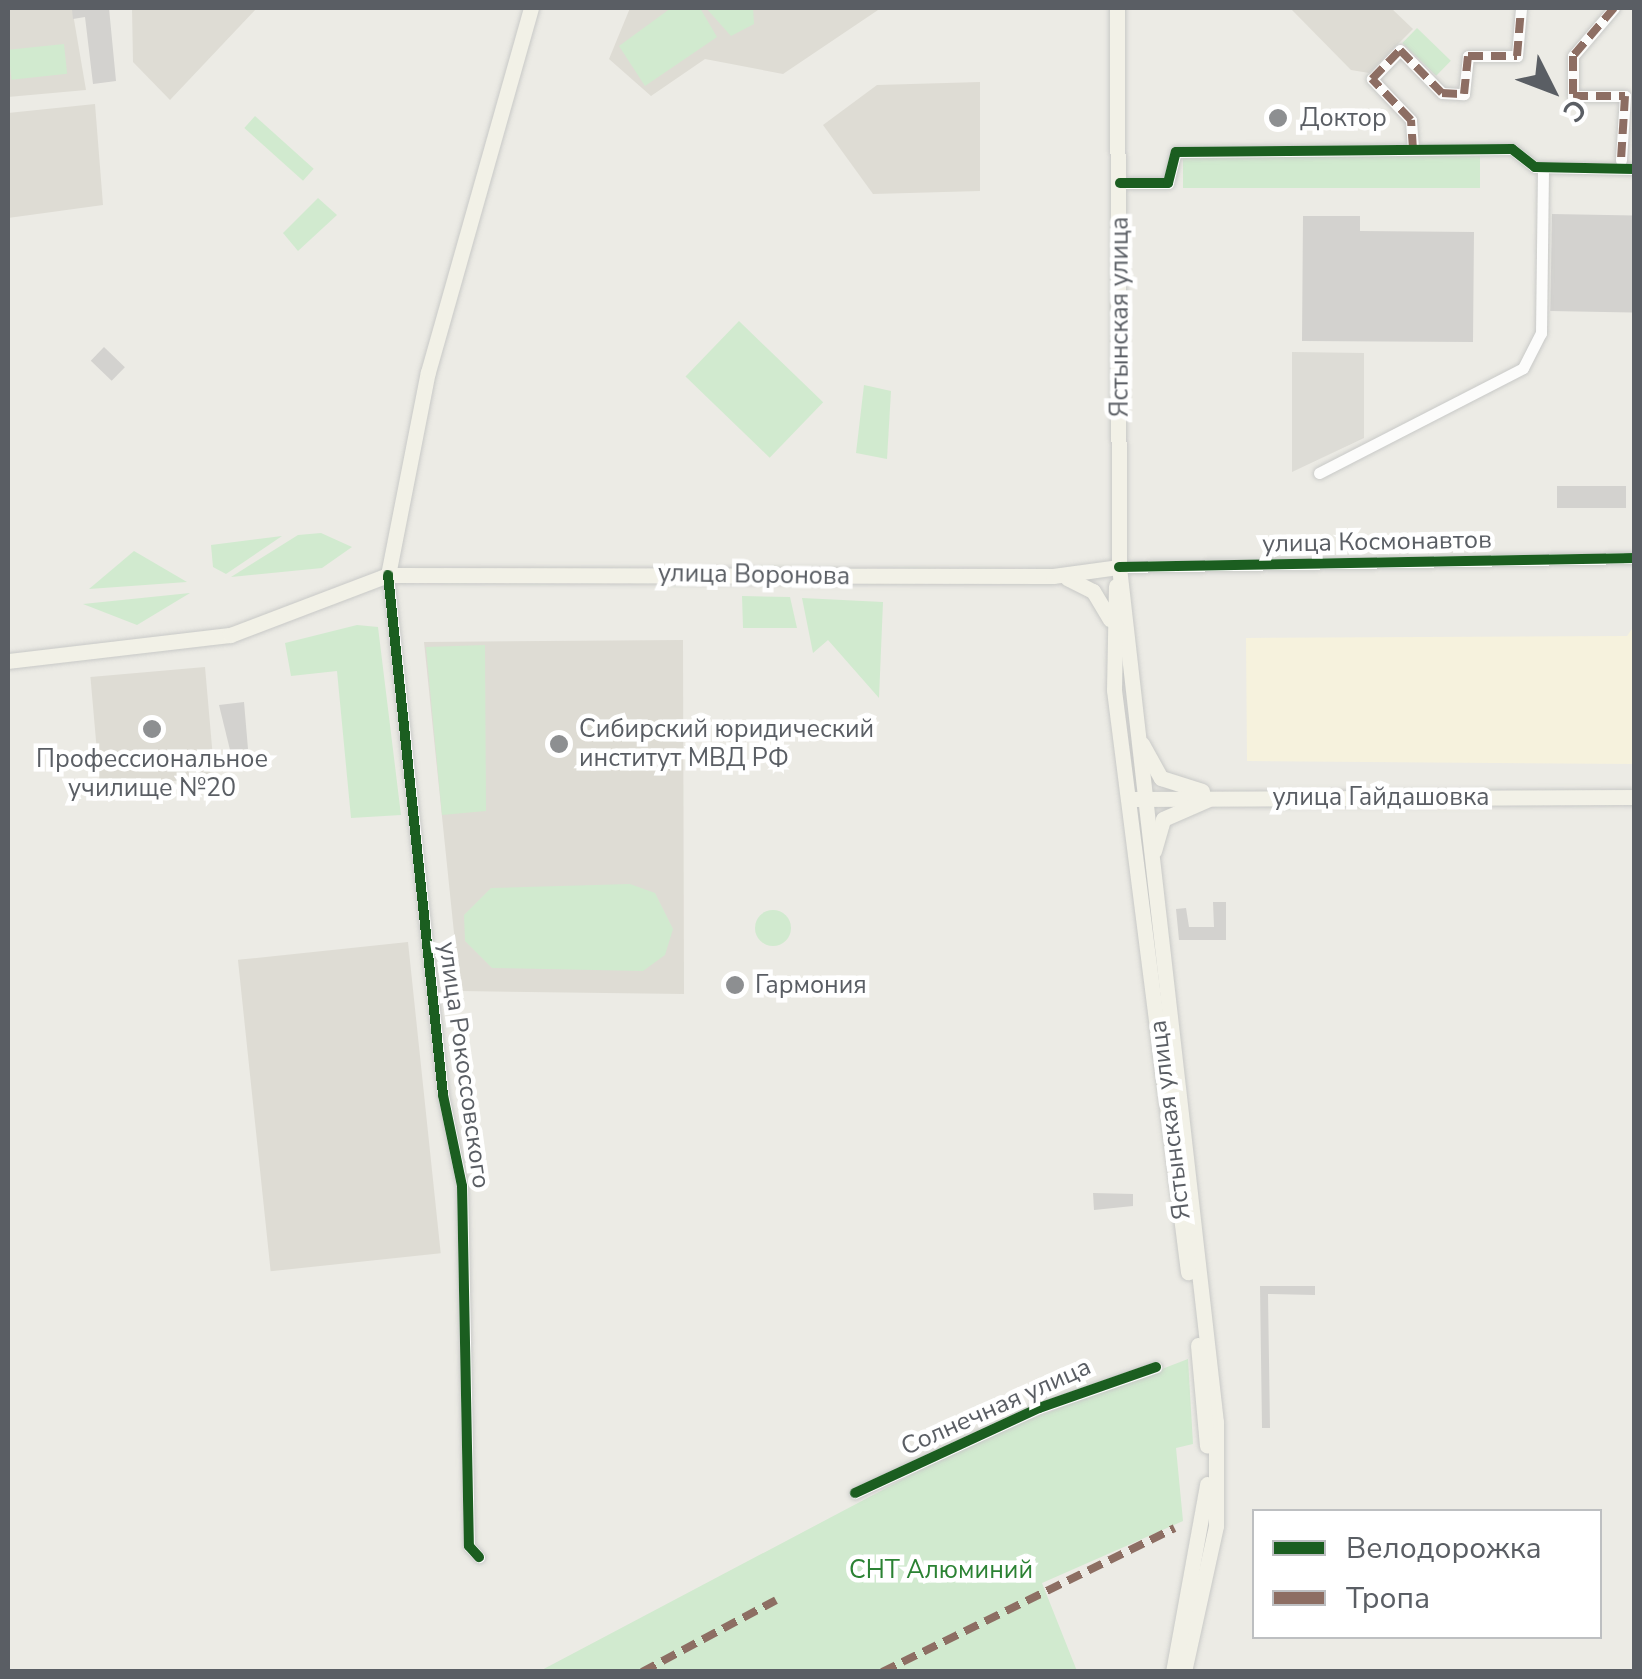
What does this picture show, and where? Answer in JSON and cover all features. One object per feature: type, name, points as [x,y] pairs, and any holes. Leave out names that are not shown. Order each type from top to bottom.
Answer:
[{"type":"main road","points":[[388,575],[428,372],[530,8]]},
{"type":"main road","name":"Ястынская улица","points":[[1117,8],[1119,567],[1138,735],[1134,798],[1153,890],[1216,1422],[1216,1526],[1184,1672]]},
{"type":"main road","name":"улица Воронова","points":[[8,661],[230,635],[388,575],[1053,576],[1119,567]]},
{"type":"main road","name":"Ястынская улица","points":[[1119,567],[1110,619],[1206,1423],[1205,1526],[1174,1672]]},
{"type":"main road","points":[[1053,576],[1087,586],[1110,619]]},
{"type":"main road","points":[[1138,735],[1161,778],[1220,796]]},
{"type":"main road","points":[[1153,890],[1163,819],[1220,796]]},
{"type":"main road","name":"улица Гайдашовка","points":[[1134,798],[1634,797]]},
{"type":"street","points":[[1413,150],[1411,120],[1372,79],[1400,50],[1442,93],[1464,94],[1468,56],[1517,56],[1520,8]]},
{"type":"street","points":[[1614,8],[1573,56],[1573,96],[1630,91],[1621,160]]},
{"type":"street","points":[[1120,183],[1168,183],[1176,152],[1512,149],[1544,168],[1634,169]]},
{"type":"street","points":[[1319,473],[1523,368],[1541,333],[1544,168]]},
{"type":"street","name":"улица Космонавтов","points":[[1119,567],[1634,558]]},
{"type":"street","name":"улица Рокоссовского","points":[[388,575],[443,1095],[462,1186],[468,1546],[479,1558]]},
{"type":"street","name":"Солнечная улица","points":[[855,1493],[1039,1408],[1156,1367]]},
{"type":"shaded area","points":[[8,8],[72,8],[86,90],[8,97]]},
{"type":"shaded area","points":[[132,8],[257,8],[170,100],[133,62]]},
{"type":"shaded area","points":[[630,8],[881,8],[783,74],[705,59],[651,96],[609,59]]},
{"type":"shaded area","points":[[1391,8],[1413,29],[1369,73],[1351,70],[1291,9]]},
{"type":"shaded area","points":[[980,82],[980,191],[873,194],[823,125],[877,85]]},
{"type":"shaded area","points":[[95,104],[103,205],[8,218],[8,113]]},
{"type":"shaded area","points":[[1292,352],[1364,353],[1364,438],[1292,472]]},
{"type":"shaded area","points":[[1634,626],[1634,764],[1247,761],[1246,638],[1627,636]]},
{"type":"shaded area","name":"Сибирский юридический институт МВД РФ","points":[[683,640],[684,994],[460,991],[424,642]]},
{"type":"shaded area","name":"Профессиональное училище №20","points":[[205,667],[215,778],[100,788],[90,677]]},
{"type":"shaded area","points":[[408,942],[441,1253],[271,1271],[238,960]]},
{"type":"green space","points":[[671,8],[700,8],[717,37],[645,86],[619,46]]},
{"type":"green space","points":[[706,8],[753,8],[754,24],[731,36]]},
{"type":"green space","points":[[1417,28],[1451,61],[1436,76],[1402,43]]},
{"type":"green space","points":[[64,44],[67,74],[11,80],[8,50]]},
{"type":"green space","points":[[255,116],[314,169],[303,181],[244,128]]},
{"type":"green space","points":[[1183,155],[1480,155],[1480,188],[1183,188]]},
{"type":"green space","points":[[318,198],[337,215],[298,251],[283,233]]},
{"type":"green space","points":[[739,321],[823,402],[770,458],[686,376]]},
{"type":"green space","points":[[864,385],[891,391],[887,459],[856,453]]},
{"type":"green space","points":[[321,533],[352,547],[322,568],[231,577],[298,535]]},
{"type":"green space","points":[[282,536],[226,574],[213,567],[211,545]]},
{"type":"green space","points":[[134,551],[187,582],[89,589]]},
{"type":"green space","points":[[190,593],[137,625],[83,604]]},
{"type":"green space","points":[[742,596],[790,597],[797,628],[743,628]]},
{"type":"green space","points":[[802,598],[883,602],[879,698],[828,640],[813,653]]},
{"type":"green space","points":[[357,625],[378,627],[401,815],[351,818],[337,671],[291,676],[285,643]]},
{"type":"green space","points":[[485,645],[486,811],[442,815],[426,647]]},
{"type":"green space","points":[[630,884],[655,893],[673,929],[665,955],[643,971],[492,968],[465,941],[464,915],[491,888]]},
{"type":"green space","points":[[773,910],[786,915],[791,928],[786,941],[773,946],[760,941],[755,928],[760,915]]},
{"type":"green space","name":"СНТ Алюминий","points":[[1188,1359],[1193,1444],[1176,1448],[1183,1521],[1042,1583],[1077,1671],[538,1672],[981,1438]]},
{"type":"building","points":[[109,8],[116,81],[93,84],[85,17],[73,19],[72,10]]},
{"type":"building","points":[[1552,214],[1634,215],[1632,312],[1550,311]]},
{"type":"building","points":[[1303,216],[1360,216],[1360,231],[1474,232],[1473,342],[1302,341]]},
{"type":"building","points":[[104,347],[125,367],[112,381],[91,361]]},
{"type":"building","points":[[1557,486],[1626,486],[1626,508],[1557,508]]},
{"type":"building","name":"Профессиональное училище №20","points":[[244,702],[248,749],[230,750],[219,705]]},
{"type":"building","points":[[1213,902],[1226,902],[1226,940],[1179,940],[1176,909],[1186,908],[1189,927],[1214,927]]},
{"type":"building","points":[[1093,1193],[1133,1194],[1133,1206],[1094,1210]]},
{"type":"building","points":[[1260,1286],[1315,1286],[1315,1295],[1268,1294],[1270,1428],[1262,1428]]},
{"type":"marked path","points":[[1413,149],[1411,120],[1372,79],[1400,50],[1442,93],[1464,94],[1468,56],[1517,56],[1521,8]]},
{"type":"marked path","points":[[1614,8],[1573,56],[1573,96],[1625,96],[1621,160]]},
{"type":"marked path","points":[[882,1672],[1175,1528]]},
{"type":"marked path","points":[[642,1672],[776,1600]]},
{"type":"cycle path","points":[[1120,183],[1168,183],[1176,152],[1512,149],[1535,167],[1634,169]]},
{"type":"cycle path","points":[[1119,567],[1634,558]]},
{"type":"cycle path","points":[[388,575],[443,1095],[462,1186],[469,1546],[479,1557]]},
{"type":"cycle path","points":[[855,1493],[1039,1408],[1156,1367]]},
{"type":"place","name":"Доктор","points":[[1278,118]]},
{"type":"place","name":"Профессиональное училище №20","points":[[152,729]]},
{"type":"place","name":"Сибирский юридический институт МВД РФ","points":[[559,744]]},
{"type":"place","name":"Гармония","points":[[735,985]]}]
